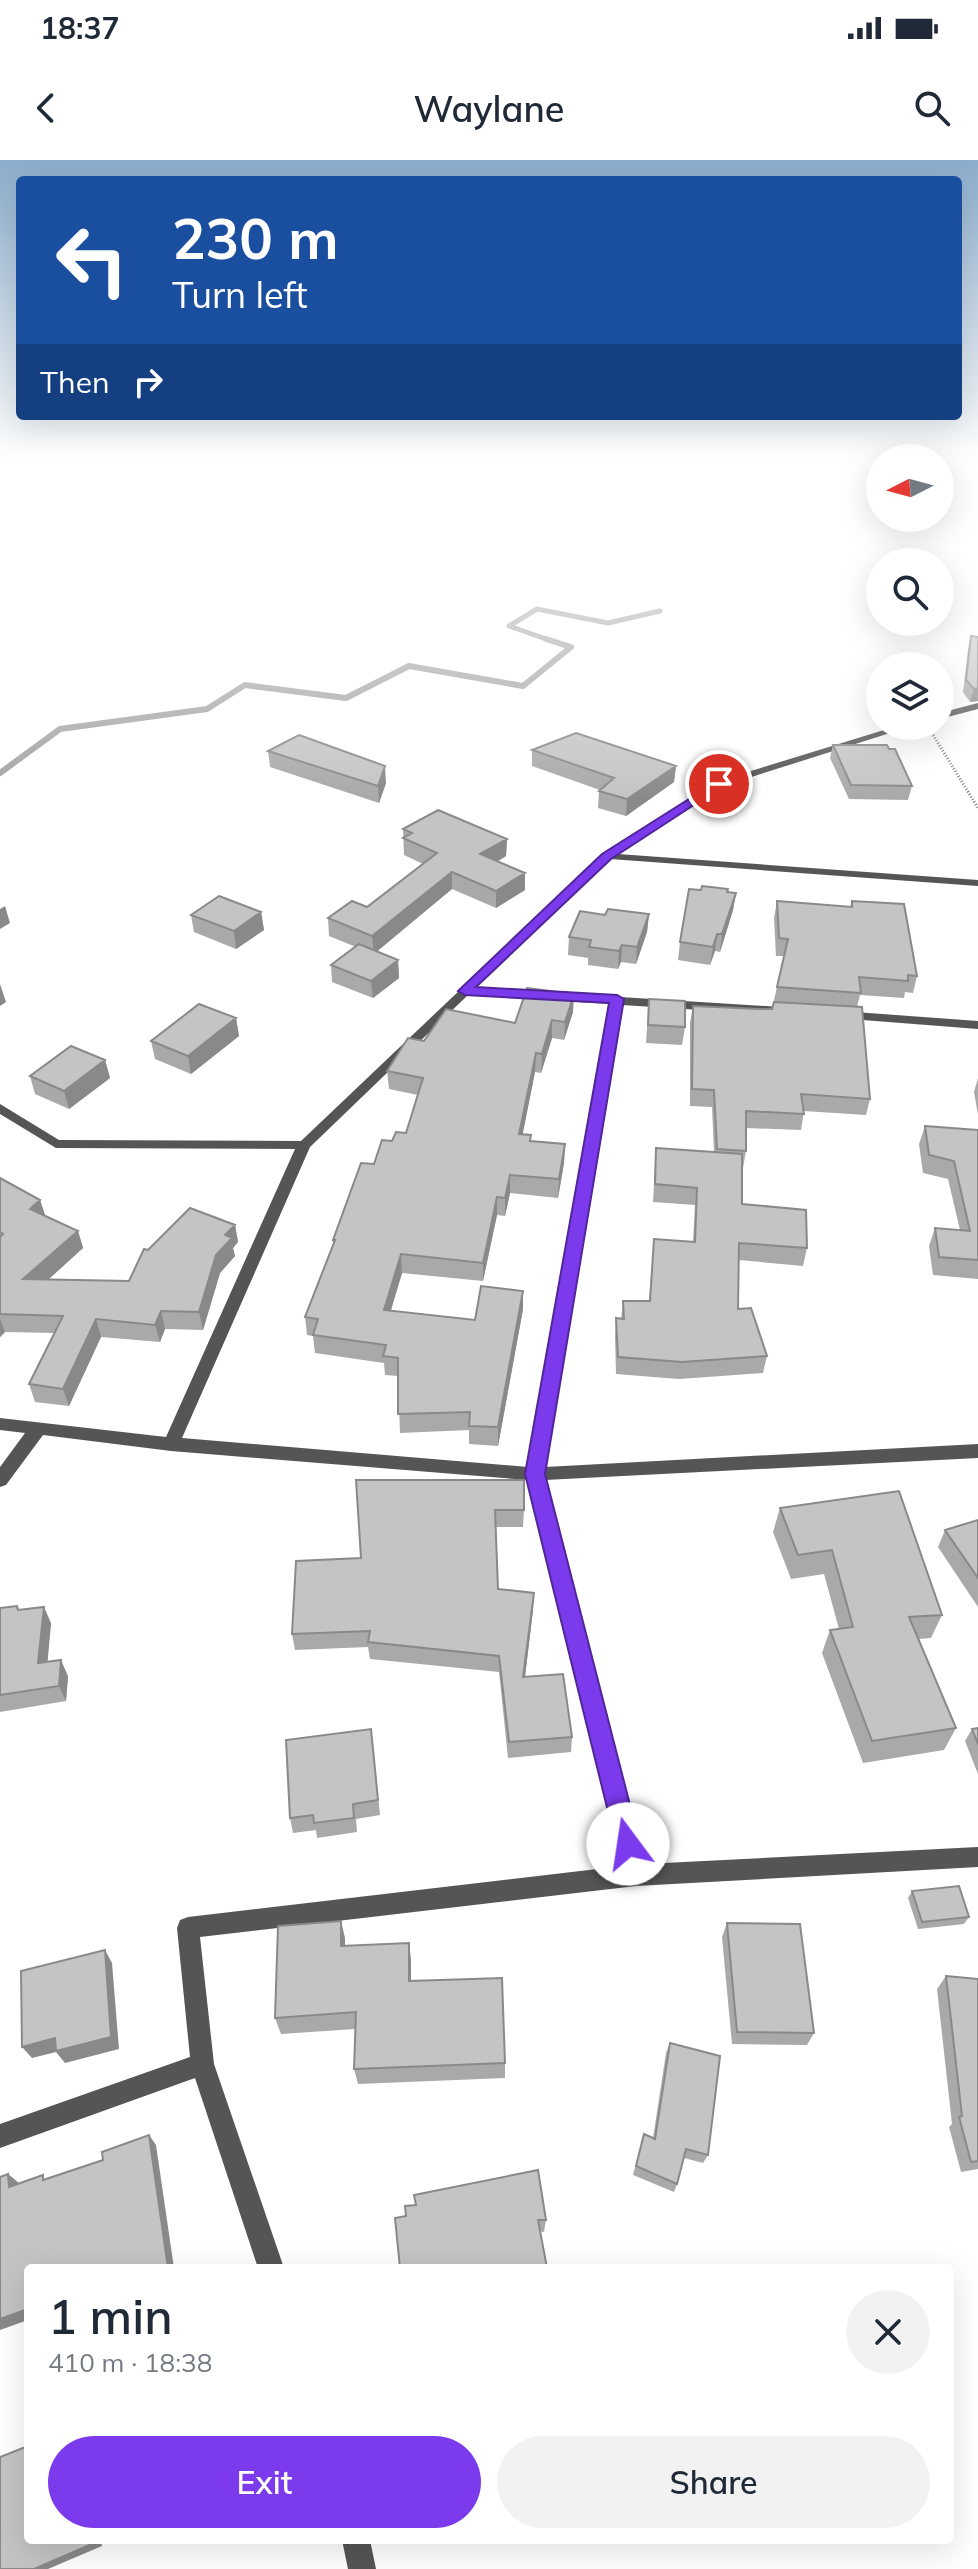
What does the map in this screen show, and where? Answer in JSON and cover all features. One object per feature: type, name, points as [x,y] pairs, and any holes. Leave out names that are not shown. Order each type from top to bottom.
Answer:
[{"type":"street","points":[[954,712],[978,706]]},
{"type":"street","points":[[171,1444],[304,1145],[607,856],[719,784],[866,739]]},
{"type":"street","points":[[607,856],[978,883]]},
{"type":"street","points":[[465,991],[790,1011]]},
{"type":"street","points":[[617,999],[535,1474],[636,1875]]},
{"type":"street","points":[[821,1013],[978,1025]]},
{"type":"street","points":[[0,1108],[56,1144],[304,1145]]},
{"type":"street","points":[[0,1424],[171,1444],[535,1474],[978,1451]]},
{"type":"street","points":[[0,1480],[38,1429]]},
{"type":"street","points":[[270,2264],[202,2064],[188,1928],[636,1875],[978,1857]]},
{"type":"street","points":[[0,2136],[202,2064]]},
{"type":"street","points":[[357,2544],[362,2569]]},
{"type":"path","points":[[937,740],[978,808]]},
{"type":"building","points":[[971,636],[978,637],[978,688],[974,689],[966,680]]},
{"type":"building","points":[[576,733],[676,766],[627,799],[599,791],[614,778],[532,750]]},
{"type":"building","points":[[299,735],[385,766],[378,786],[268,751]]},
{"type":"building","points":[[833,745],[887,745],[889,749],[895,749],[912,786],[851,785]]},
{"type":"building","points":[[438,810],[507,839],[480,854],[525,873],[496,891],[452,872],[372,936],[328,918],[352,901],[367,907],[437,853],[403,838],[412,833],[403,829]]},
{"type":"building","points":[[702,886],[736,893],[722,934],[717,934],[713,947],[680,942],[689,889],[701,890]]},
{"type":"building","points":[[219,896],[261,912],[234,931],[191,915]]},
{"type":"building","points":[[777,901],[852,907],[852,901],[904,904],[917,976],[908,975],[908,981],[859,977],[861,993],[777,987],[788,939],[779,938]]},
{"type":"building","points":[[608,909],[649,914],[637,947],[622,945],[619,951],[589,947],[591,940],[569,937],[580,911],[605,915]]},
{"type":"building","points":[[359,944],[398,960],[371,981],[331,965]]},
{"type":"building","points":[[527,988],[574,994],[565,1022],[552,1020],[542,1054],[536,1053],[519,1134],[531,1135],[530,1141],[565,1144],[559,1179],[510,1175],[505,1198],[497,1197],[483,1263],[401,1254],[384,1310],[475,1320],[481,1286],[523,1291],[498,1427],[469,1426],[470,1412],[398,1414],[398,1358],[383,1356],[386,1345],[313,1335],[318,1319],[305,1317],[361,1163],[374,1164],[382,1140],[392,1141],[396,1132],[406,1133],[423,1078],[387,1071],[408,1038],[424,1041],[446,1009],[515,1023]]},
{"type":"building","points":[[649,999],[685,1001],[685,1027],[648,1025]]},
{"type":"building","points":[[774,1002],[862,1007],[870,1099],[801,1094],[804,1114],[746,1111],[746,1151],[717,1149],[714,1090],[692,1089],[693,1006],[772,1009]]},
{"type":"building","points":[[199,1004],[236,1018],[188,1056],[151,1041]]},
{"type":"building","points":[[71,1046],[105,1060],[64,1091],[30,1076]]},
{"type":"building","points":[[925,1126],[978,1130],[978,1260],[939,1257],[935,1228],[970,1231],[954,1161],[929,1155]]},
{"type":"building","points":[[656,1148],[742,1154],[742,1204],[806,1210],[807,1248],[739,1243],[738,1309],[751,1308],[767,1356],[682,1362],[618,1357],[616,1318],[624,1319],[623,1301],[650,1301],[654,1239],[695,1242],[697,1188],[655,1184]]},
{"type":"building","points":[[0,1178],[40,1200],[30,1209],[78,1231],[23,1279],[129,1281],[144,1249],[148,1250],[190,1208],[235,1225],[225,1235],[232,1238],[216,1255],[199,1312],[161,1311],[155,1325],[96,1319],[63,1389],[29,1384],[63,1316],[0,1314],[0,1237],[3,1234],[0,1232]]},
{"type":"building","points":[[356,1480],[524,1480],[524,1510],[495,1510],[498,1589],[534,1593],[523,1677],[563,1674],[572,1737],[509,1742],[499,1656],[368,1642],[370,1631],[292,1634],[296,1561],[361,1558]]},
{"type":"building","points":[[899,1491],[942,1615],[909,1617],[956,1728],[872,1741],[830,1630],[853,1627],[832,1550],[798,1555],[780,1508]]},
{"type":"building","points":[[978,1520],[978,1578],[945,1530]]},
{"type":"building","points":[[17,1606],[18,1610],[44,1607],[38,1663],[61,1660],[59,1686],[0,1695],[0,1608]]},
{"type":"building","points":[[978,1728],[978,1744],[972,1729]]},
{"type":"building","points":[[371,1729],[378,1800],[353,1804],[354,1818],[314,1823],[313,1815],[290,1818],[286,1740]]},
{"type":"building","points":[[959,1886],[969,1917],[922,1922],[912,1891]]},
{"type":"building","points":[[341,1921],[341,1946],[409,1943],[409,1981],[502,1978],[505,2063],[354,2069],[356,2012],[275,2018],[278,1926]]},
{"type":"building","points":[[727,1923],[800,1924],[814,2033],[737,2032]]},
{"type":"building","points":[[105,1950],[111,2037],[56,2051],[55,2038],[22,2047],[21,1971]]},
{"type":"building","points":[[946,1976],[978,1979],[978,2161],[971,2162],[959,2117],[962,2116]]},
{"type":"building","points":[[670,2043],[720,2056],[708,2155],[686,2149],[677,2184],[636,2166],[644,2134],[655,2139]]},
{"type":"building","points":[[149,2135],[167,2264],[24,2264],[24,2310],[0,2319],[0,2177],[8,2174],[9,2187],[43,2175],[43,2180],[103,2160],[102,2152]]},
{"type":"building","points":[[538,2170],[546,2220],[538,2220],[546,2264],[400,2264],[395,2218],[406,2216],[405,2206],[416,2205],[414,2195]]},
{"type":"building","points":[[24,2448],[24,2544],[92,2544],[34,2569],[0,2569],[0,2457]]},
{"type":"waterway","points":[[549,640],[509,626],[537,609],[608,623],[660,611]]},
{"type":"waterway","points":[[0,773],[60,729],[207,709],[245,685],[346,698],[409,666],[523,686],[571,647],[549,640]]},
{"type":"route","points":[[628,1844],[535,1474],[617,999],[465,991],[607,856],[719,784]]}]
